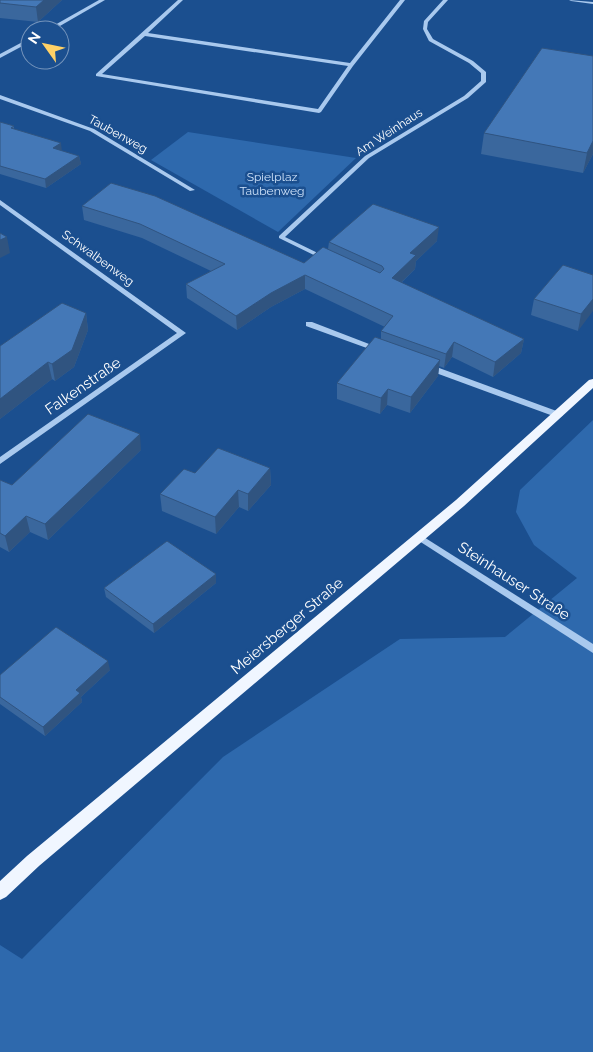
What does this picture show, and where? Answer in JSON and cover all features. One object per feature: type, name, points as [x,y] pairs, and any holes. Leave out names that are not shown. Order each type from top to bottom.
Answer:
[{"type":"main road","name":"Meiersberger Straße","points":[[0,892],[33,861],[419,537],[559,415],[593,382]]},
{"type":"street","points":[[67,20],[103,0]]},
{"type":"street","points":[[181,0],[98,75],[319,111],[351,66],[403,0]]},
{"type":"street","name":"Am Weinhaus","points":[[334,262],[281,237],[366,157],[477,90],[484,81],[484,73],[471,62],[431,40],[425,29],[426,22],[446,0]]},
{"type":"street","points":[[571,0],[593,4]]},
{"type":"street","points":[[145,34],[351,66]]},
{"type":"street","points":[[0,56],[20,46]]},
{"type":"street","points":[[0,47],[14,49]]},
{"type":"street","name":"Taubenweg","points":[[0,97],[92,130],[192,190]]},
{"type":"street","name":"Schwalbenweg","points":[[0,202],[182,333]]},
{"type":"street","points":[[309,324],[382,350]]},
{"type":"street","name":"Falkenstraße","points":[[0,461],[182,333]]},
{"type":"street","points":[[419,364],[559,415]]},
{"type":"street","name":"Steinhauser Straße","points":[[419,537],[593,649]]},
{"type":"green space","name":"Spielplaz Taubenweg","points":[[188,132],[356,158],[278,232],[151,160]]},
{"type":"green space","points":[[593,420],[593,1052],[0,1052],[0,945],[22,959],[223,757],[400,639],[505,637],[577,578],[534,545],[516,512],[520,490]]},
{"type":"building","points":[[0,0],[44,0],[36,7],[0,3]]},
{"type":"building","points":[[542,48],[593,56],[593,141],[587,153],[484,133]]},
{"type":"building","points":[[0,122],[14,126],[11,128],[61,143],[53,148],[79,156],[45,179],[0,166]]},
{"type":"building","points":[[111,183],[155,196],[304,263],[323,247],[380,273],[384,269],[382,266],[329,242],[373,204],[439,227],[410,253],[416,255],[392,278],[524,339],[495,362],[454,342],[446,354],[381,331],[393,316],[305,275],[271,293],[236,316],[186,284],[225,264],[140,224],[82,206]]},
{"type":"building","points":[[0,233],[7,237],[0,240]]},
{"type":"building","points":[[563,265],[593,275],[593,299],[581,314],[534,299]]},
{"type":"building","points":[[62,303],[86,313],[72,350],[52,364],[48,362],[0,399],[0,346]]},
{"type":"building","points":[[375,337],[440,360],[411,397],[388,389],[381,398],[337,383]]},
{"type":"building","points":[[88,414],[140,434],[45,524],[26,516],[5,536],[0,533],[0,480],[12,485]]},
{"type":"building","points":[[218,448],[270,468],[248,494],[238,490],[215,517],[160,494],[184,469],[195,473]]},
{"type":"building","points":[[167,541],[216,574],[153,624],[104,588]]},
{"type":"building","points":[[56,627],[108,661],[76,690],[80,693],[43,727],[0,697],[0,675]]}]
